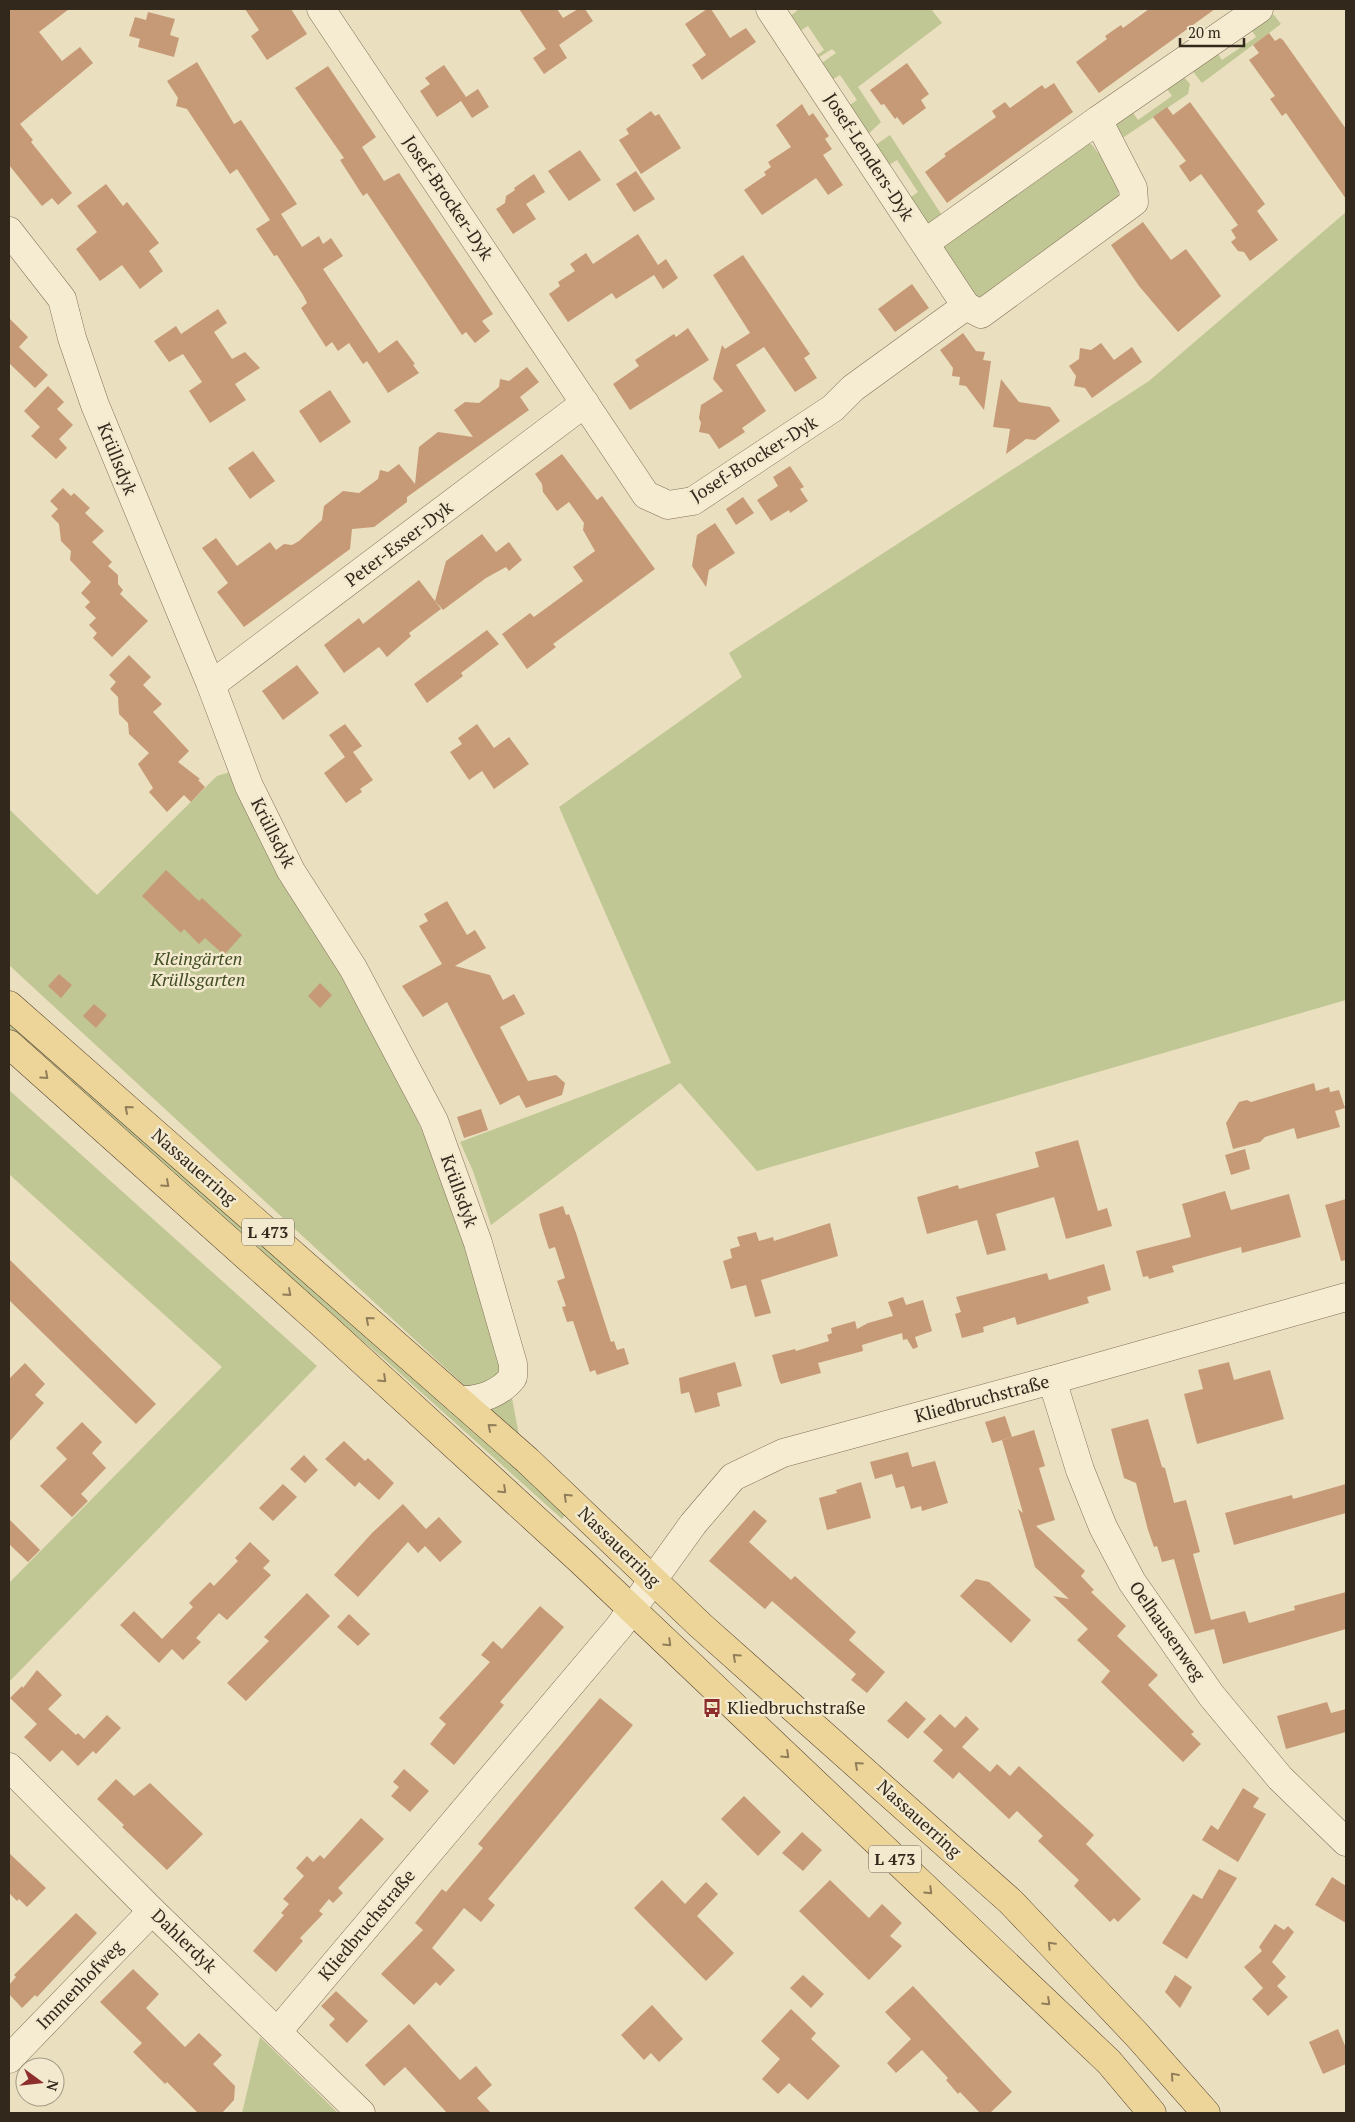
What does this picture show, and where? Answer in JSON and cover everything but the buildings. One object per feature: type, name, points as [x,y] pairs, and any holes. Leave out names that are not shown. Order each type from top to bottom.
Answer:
[{"type":"main road","name":"Nassauerring","points":[[9,1005],[527,1460],[709,1633],[1011,1902],[1137,2035],[1206,2113]]},
{"type":"main road","name":"Nassauerring","points":[[9,1044],[321,1323],[633,1609],[1109,2062],[1152,2113]]},
{"type":"street","name":"Josef-Brocker-Dyk","points":[[321,9],[646,495],[668,505],[693,501],[833,408],[853,388],[966,306]]},
{"type":"street","name":"Josef-Lenders-Dyk","points":[[770,9],[966,306]]},
{"type":"street","points":[[925,243],[1259,9]]},
{"type":"street","points":[[966,306],[980,314],[1134,202],[1133,188],[1098,120]]},
{"type":"street","name":"Krüllsdyk","points":[[9,231],[62,299],[72,338],[95,405],[211,685],[249,786],[292,871],[353,968],[434,1121],[478,1243],[513,1364],[513,1377],[504,1389],[470,1400],[459,1400]]},
{"type":"street","name":"Peter-Esser-Dyk","points":[[211,685],[586,403]]},
{"type":"street","name":"Kliedbruchstraße","points":[[278,2031],[633,1609],[653,1579],[733,1476],[782,1452],[1052,1380],[1346,1297]]},
{"type":"street","name":"Oelhausenweg","points":[[1052,1380],[1080,1470],[1099,1519],[1132,1582],[1224,1710],[1280,1778],[1346,1842]]},
{"type":"street","name":"Dahlerdyk","points":[[9,1767],[152,1911],[361,2113]]},
{"type":"street","name":"Immenhofweg","points":[[9,2059],[152,1911]]},
{"type":"green space","points":[[796,9],[931,9],[942,23],[858,87],[881,122],[864,138],[844,109],[857,100],[840,75],[827,83],[816,67],[836,53],[832,49],[813,61],[811,59],[824,50],[808,26],[795,34],[786,19],[797,11]]},
{"type":"green space","points":[[1260,13],[1274,15],[1281,24],[1202,83],[1191,69],[1213,47],[1222,60],[1256,37],[1247,23]]},
{"type":"green space","points":[[1183,76],[1190,84],[1188,94],[1121,139],[1111,121],[1129,107],[1138,120],[1172,96],[1163,83]]},
{"type":"green space","points":[[890,135],[945,220],[931,230],[904,202],[918,192],[897,160],[883,169],[871,148]]},
{"type":"green space","points":[[1087,141],[1102,157],[1115,177],[1119,191],[1118,199],[979,299],[971,297],[940,251],[943,239]]},
{"type":"green space","points":[[1346,212],[1346,1000],[757,1171],[680,1083],[491,1225],[473,1171],[460,1142],[671,1063],[559,807],[742,677],[729,653],[1149,381]]},
{"type":"green space","name":"Kleingärten Krüllsgarten","points":[[233,771],[385,1047],[465,1228],[501,1354],[497,1383],[465,1386],[9,965],[9,809],[97,895],[217,776]]},
{"type":"green space","points":[[9,1012],[566,1514],[562,1519],[383,1358],[194,1200],[9,1035]]},
{"type":"green space","points":[[9,1090],[317,1366],[9,1682],[9,1583],[222,1367],[9,1174]]},
{"type":"green space","points":[[511,1393],[519,1435],[485,1408]]},
{"type":"green space","points":[[260,2037],[338,2113],[242,2113]]},
{"type":"place","name":"Kliedbruchstraße","points":[[712,1708]]}]
